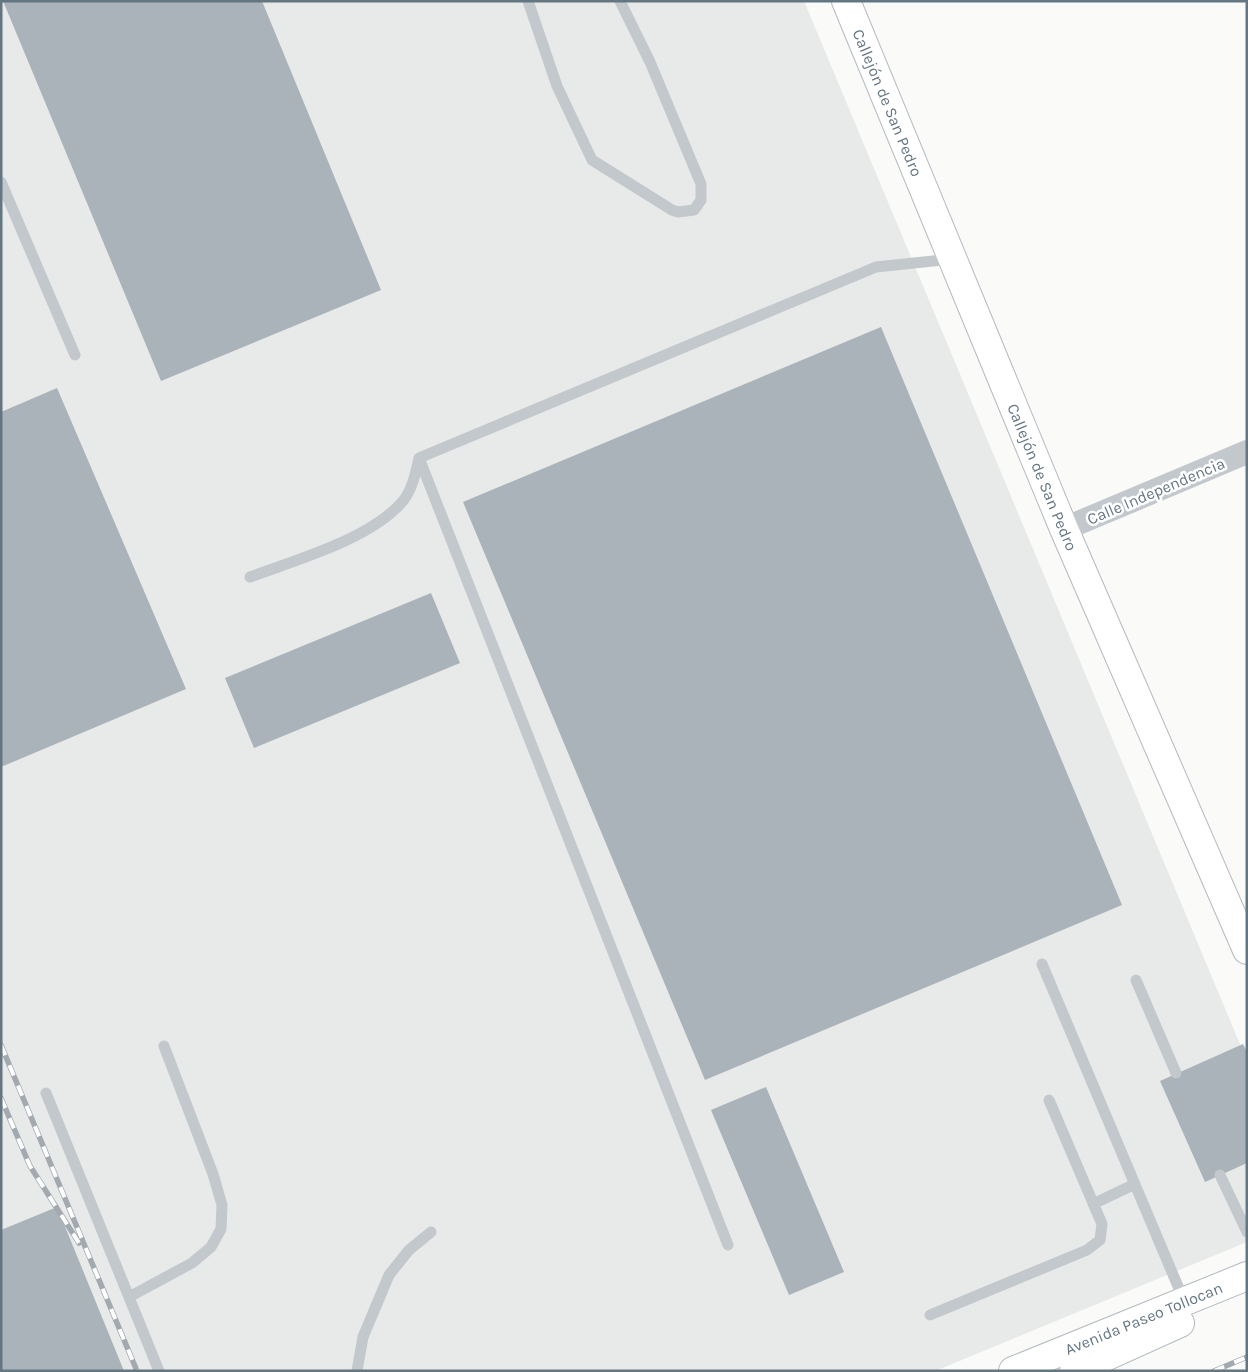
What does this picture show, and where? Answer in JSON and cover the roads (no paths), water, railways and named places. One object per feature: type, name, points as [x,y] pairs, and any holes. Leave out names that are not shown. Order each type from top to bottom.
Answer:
[{"type":"main road","name":"Callejón de San Pedro","points":[[846,1],[1064,529],[1247,950]]},
{"type":"main road","name":"Avenida Paseo Tollocan","points":[[1013,1371],[1185,1303],[1247,1276]]},
{"type":"main road","name":"Avenida Paseo Tollocan","points":[[1074,1371],[1247,1292]]},
{"type":"street","name":"Calle Independencia","points":[[1064,529],[1247,452]]},
{"type":"lane","points":[[528,1],[557,86],[592,160],[672,210],[678,212],[694,210],[701,200],[701,184],[650,62],[621,1]]},
{"type":"lane","points":[[1,182],[75,355]]},
{"type":"lane","points":[[419,458],[876,267],[952,259]]},
{"type":"lane","points":[[250,577],[337,545],[383,519],[404,500],[415,476],[419,458]]},
{"type":"lane","points":[[419,458],[728,1245]]},
{"type":"lane","points":[[1042,964],[1185,1303]]},
{"type":"lane","points":[[1136,980],[1176,1073]]},
{"type":"lane","points":[[129,1297],[192,1263],[211,1247],[221,1229],[222,1205],[213,1174],[164,1046]]},
{"type":"lane","points":[[46,1093],[159,1371]]},
{"type":"lane","points":[[930,1315],[1086,1250],[1100,1240],[1102,1224],[1049,1100]]},
{"type":"lane","points":[[1220,1175],[1247,1232]]},
{"type":"lane","points":[[1093,1204],[1135,1184]]},
{"type":"lane","points":[[357,1371],[363,1336],[389,1274],[409,1250],[431,1232]]},
{"type":"railway","points":[[1,1045],[137,1371]]},
{"type":"railway","points":[[1,1098],[30,1166],[79,1243]]},
{"type":"railway","points":[[1214,1371],[1247,1357]]}]
